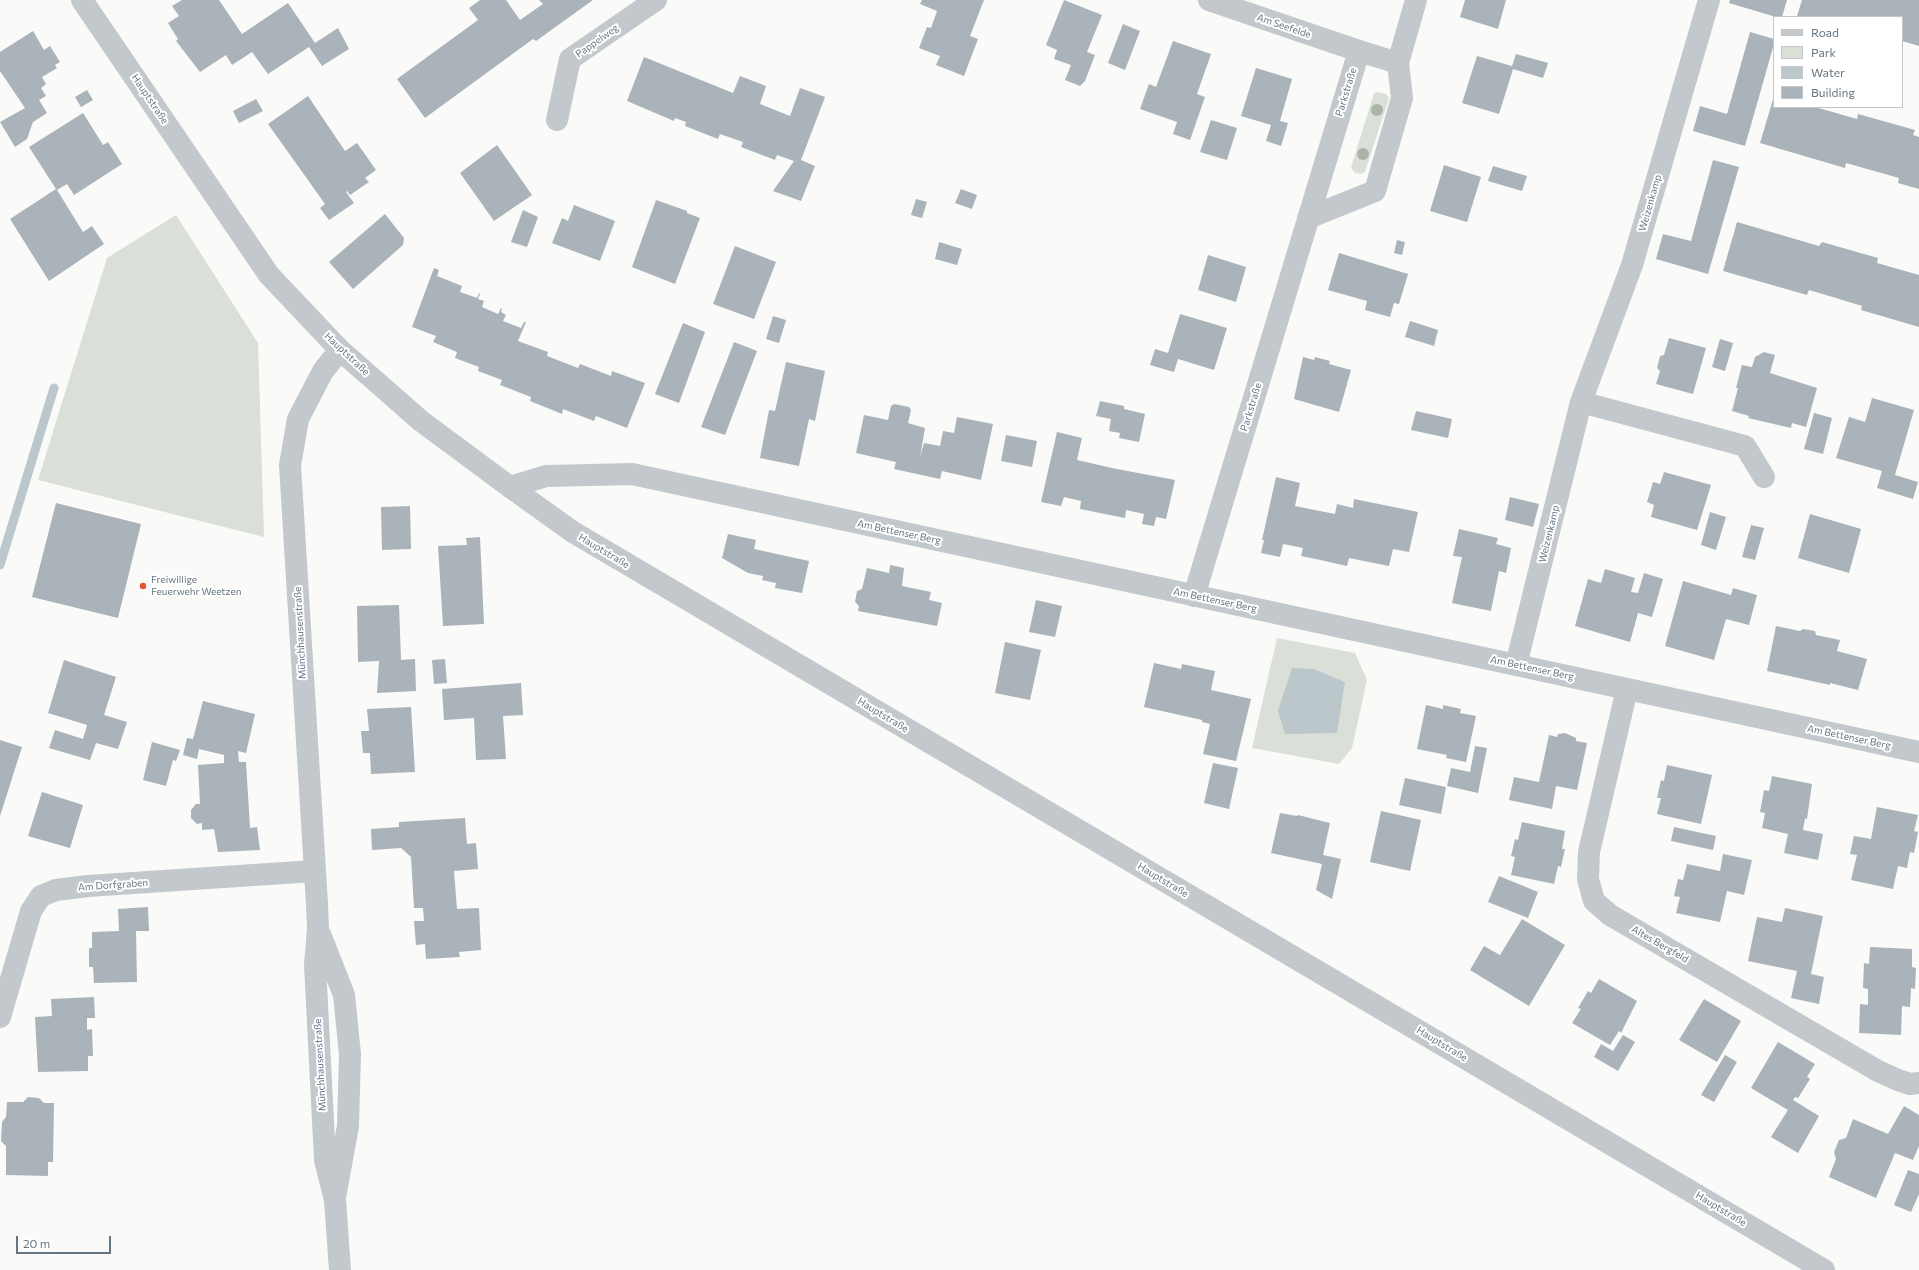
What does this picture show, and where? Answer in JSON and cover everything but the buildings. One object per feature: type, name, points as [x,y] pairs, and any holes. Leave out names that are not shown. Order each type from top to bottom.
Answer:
[{"type":"street","name":"Hauptstraße","points":[[82,0],[269,275],[340,350],[421,421],[510,487],[573,532],[1824,1270]]},
{"type":"street","name":"Pappelweg","points":[[557,120],[570,59],[656,0]]},
{"type":"street","name":"Am Seefelde","points":[[1209,0],[1358,51]]},
{"type":"street","points":[[1308,218],[1375,191],[1402,98],[1398,63],[1416,0]]},
{"type":"street","name":"Weizenkamp","points":[[1516,665],[1581,402],[1632,265],[1709,0]]},
{"type":"street","points":[[1358,51],[1398,63]]},
{"type":"street","name":"Parkstraße","points":[[1194,596],[1358,51]]},
{"type":"street","name":"Münchhausenstraße","points":[[340,350],[323,371],[298,419],[290,465],[318,929],[315,965],[325,1160],[335,1200],[340,1270]]},
{"type":"street","points":[[1581,402],[1745,446],[1764,477]]},
{"type":"street","name":"Am Bettenser Berg","points":[[510,487],[546,476],[632,474],[1919,752]]},
{"type":"street","name":"Altes Bergfeld","points":[[1627,689],[1589,852],[1588,879],[1594,901],[1610,915],[1878,1071],[1910,1084],[1919,1083]]},
{"type":"street","name":"Am Dorfgraben","points":[[0,1017],[31,911],[41,896],[56,890],[88,886],[314,871]]},
{"type":"street","name":"Münchhausenstraße","points":[[318,929],[344,995],[350,1054],[348,1126],[335,1200]]},
{"type":"green space","points":[[1378,92],[1386,94],[1389,98],[1365,172],[1360,174],[1355,173],[1351,168],[1374,93]]},
{"type":"green space","points":[[176,215],[258,343],[264,537],[38,480],[107,258]]},
{"type":"green space","points":[[1277,638],[1355,653],[1367,680],[1352,748],[1339,764],[1252,748]]},
{"type":"water","points":[[1292,668],[1314,669],[1345,682],[1337,733],[1285,734],[1278,711]]},
{"type":"waterway","points":[[0,565],[54,388]]},
{"type":"place","name":"Freiwillige Feuerwehr Weetzen","points":[[143,586]]}]
